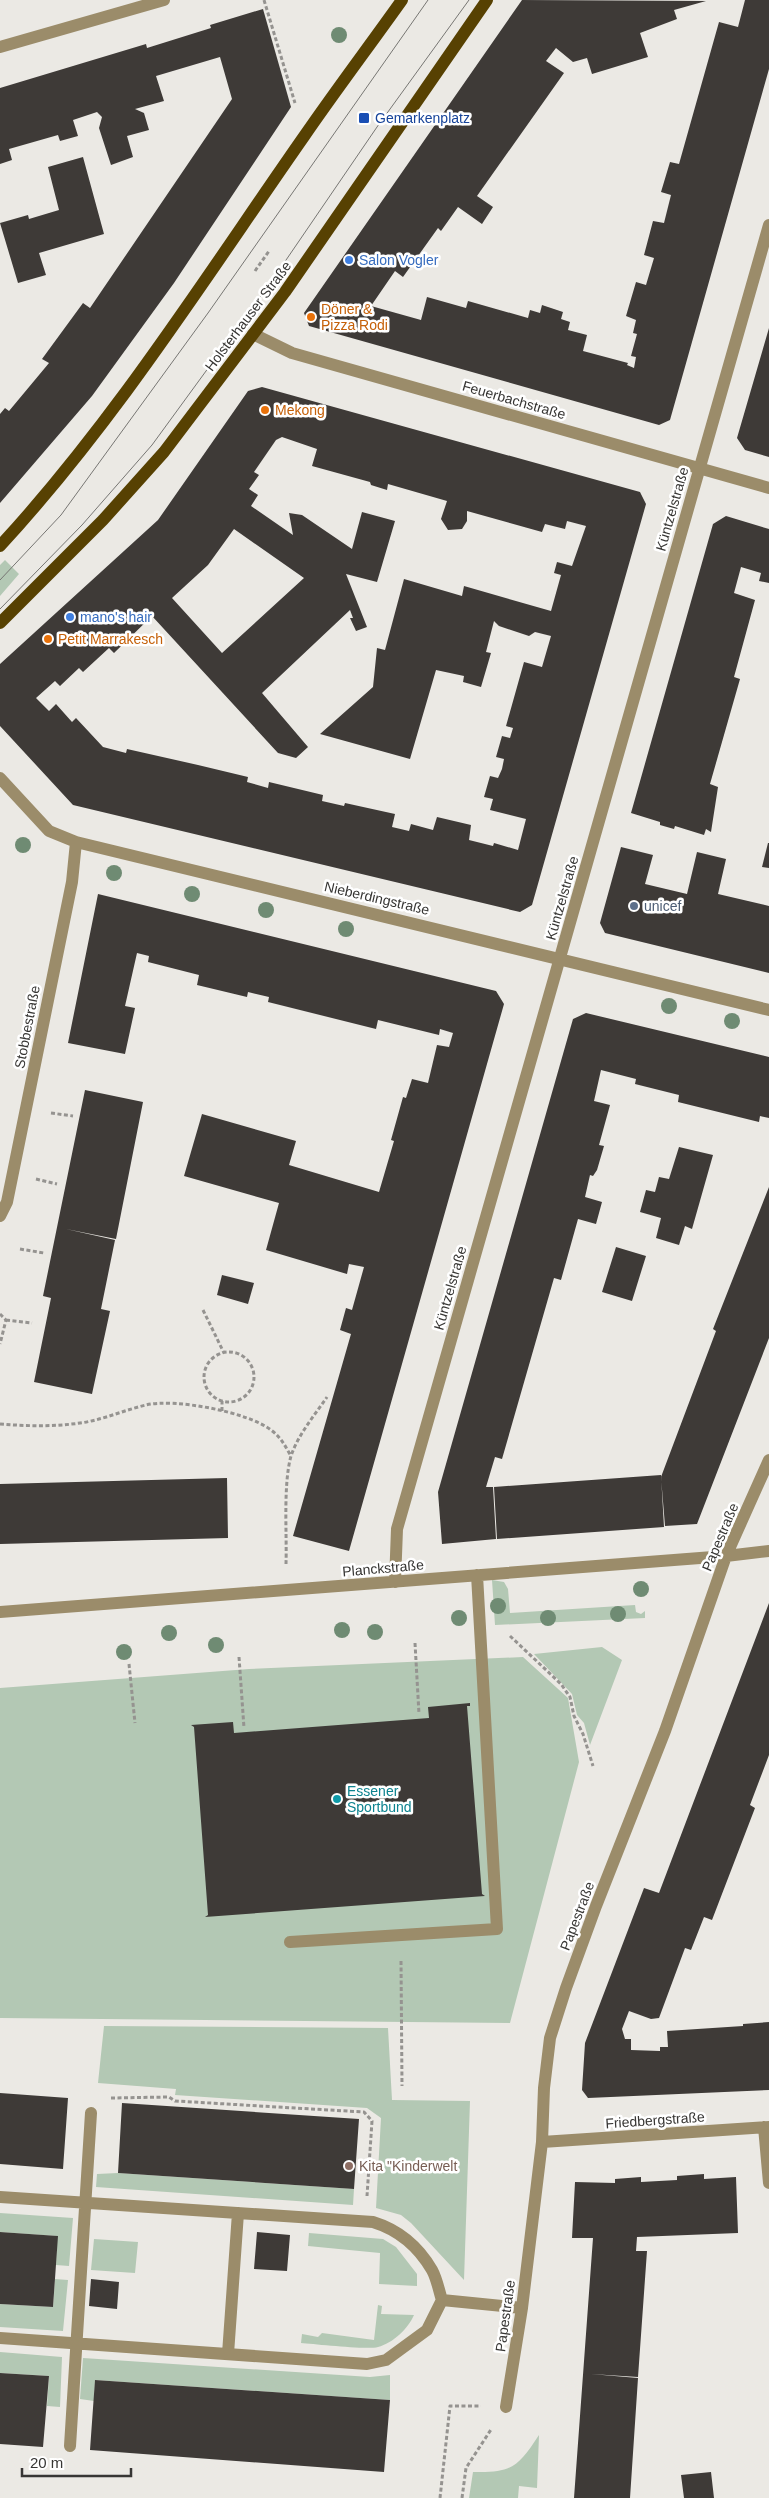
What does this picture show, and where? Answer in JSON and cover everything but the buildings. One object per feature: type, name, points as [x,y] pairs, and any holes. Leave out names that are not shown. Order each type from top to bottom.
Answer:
[{"type":"main road","points":[[0,546],[42,500],[137,378],[305,135],[402,0]]},
{"type":"main road","name":"Holsterhauser Straße","points":[[0,623],[103,520],[164,452],[285,292],[487,0]]},
{"type":"street","points":[[0,46],[164,0]]},
{"type":"street","name":"Küntzelstraße","points":[[395,1582],[397,1529],[769,225]]},
{"type":"street","name":"Feuerbachstraße","points":[[253,334],[292,352],[769,488]]},
{"type":"street","name":"Nieberdingstraße","points":[[0,778],[49,831],[76,842],[769,1010]]},
{"type":"street","name":"Stobbestraße","points":[[0,1216],[7,1202],[72,882],[76,842]]},
{"type":"street","name":"Papestraße","points":[[506,2407],[522,2308],[542,2142],[544,2088],[550,2038],[566,1988],[665,1731],[726,1556],[744,1520],[769,1460]]},
{"type":"street","name":"Planckstraße","points":[[0,1612],[726,1556],[769,1550]]},
{"type":"street","points":[[290,1942],[497,1929],[477,1575]]},
{"type":"street","points":[[70,2446],[91,2114]]},
{"type":"street","points":[[767,2127],[769,2183]]},
{"type":"street","name":"Friedbergstraße","points":[[542,2142],[767,2127]]},
{"type":"street","points":[[0,2198],[85,2202],[366,2222],[392,2228],[408,2240],[433,2271],[442,2300],[427,2330],[386,2360],[367,2364],[0,2338]]},
{"type":"street","points":[[228,2354],[238,2213]]},
{"type":"street","points":[[442,2300],[522,2308]]},
{"type":"path","points":[[265,0],[296,107]]},
{"type":"path","points":[[255,271],[269,251]]},
{"type":"path","points":[[46,1112],[73,1116]]},
{"type":"path","points":[[34,1179],[57,1184]]},
{"type":"path","points":[[20,1248],[44,1253]]},
{"type":"path","points":[[203,1310],[224,1354]]},
{"type":"path","points":[[0,1314],[6,1320],[32,1323]]},
{"type":"path","points":[[0,1344],[6,1320]]},
{"type":"path","points":[[228,1352],[243,1357],[249,1363],[254,1374],[251,1388],[246,1395],[234,1401],[222,1401],[210,1394],[205,1386],[204,1377],[209,1362],[224,1354],[228,1352]]},
{"type":"path","points":[[286,1567],[288,1477],[291,1456],[300,1436],[326,1397]]},
{"type":"path","points":[[222,1401],[222,1411]]},
{"type":"path","points":[[0,1424],[28,1426],[81,1423],[159,1403],[222,1411],[256,1421],[282,1439],[291,1456]]},
{"type":"path","points":[[510,1636],[561,1684],[570,1697],[574,1716],[583,1734],[593,1766]]},
{"type":"path","points":[[415,1643],[419,1714]]},
{"type":"path","points":[[239,1657],[244,1728]]},
{"type":"path","points":[[129,1664],[135,1723]]},
{"type":"path","points":[[400,1935],[402,2086]]},
{"type":"path","points":[[109,2098],[169,2097],[175,2101],[364,2112],[372,2121],[366,2222]]},
{"type":"path","points":[[440,2498],[450,2406],[506,2407]]},
{"type":"path","points":[[462,2498],[466,2468],[506,2407]]},
{"type":"green space","points":[[5,560],[19,574],[0,596],[0,565]]},
{"type":"green space","points":[[492,1580],[504,1582],[508,1589],[510,1613],[635,1605],[636,1612],[641,1614],[645,1611],[645,1618],[495,1625]]},
{"type":"green space","points":[[602,1647],[622,1660],[590,1745],[584,1723],[577,1715],[572,1694],[534,1654]]},
{"type":"green space","points":[[523,1657],[568,1698],[579,1762],[510,2023],[0,2018],[0,1688],[249,1669]]},
{"type":"green space","points":[[104,2026],[388,2028],[392,2100],[470,2101],[464,2280],[411,2223],[401,2215],[376,2208],[381,2118],[367,2108],[175,2095],[176,2089],[98,2083]]},
{"type":"green space","points":[[118,2173],[354,2189],[353,2205],[96,2187],[97,2174]]},
{"type":"green space","points":[[0,2213],[73,2218],[69,2266],[56,2265],[57,2236],[0,2232]]},
{"type":"green space","points":[[309,2233],[383,2239],[396,2247],[417,2274],[417,2286],[379,2284],[380,2253],[308,2246]]},
{"type":"green space","points":[[94,2239],[138,2242],[135,2273],[91,2270]]},
{"type":"green space","points":[[55,2279],[68,2280],[63,2331],[0,2327],[0,2304],[53,2307]]},
{"type":"green space","points":[[378,2305],[382,2306],[381,2314],[414,2315],[399,2335],[384,2345],[363,2348],[301,2343],[302,2334],[318,2337],[322,2333],[374,2340]]},
{"type":"green space","points":[[0,2352],[62,2357],[60,2407],[47,2406],[49,2376],[0,2373]]},
{"type":"green space","points":[[83,2358],[370,2377],[390,2375],[390,2400],[95,2380],[94,2401],[80,2399]]},
{"type":"green space","points":[[539,2435],[537,2488],[519,2486],[518,2498],[469,2498],[473,2472],[497,2471],[513,2466]]},
{"type":"tram line","points":[[0,580],[61,515],[208,313],[428,0]]},
{"type":"tram line","points":[[0,609],[82,525],[152,445],[271,282],[377,127],[469,0]]},
{"type":"place","name":"Gemarkenplatz","points":[[364,118]]},
{"type":"place","name":"Salon Vogler","points":[[349,260]]},
{"type":"place","name":"Döner & Pizza Rodi","points":[[311,317]]},
{"type":"place","name":"Mekong","points":[[265,410]]},
{"type":"place","name":"mano's hair","points":[[70,617]]},
{"type":"place","name":"Petit Marrakesch","points":[[48,639]]},
{"type":"place","name":"unicef","points":[[634,906]]},
{"type":"place","name":"Essener Sportbund","points":[[337,1799]]},
{"type":"place","name":"Kita \"Kinderwelt","points":[[349,2166]]}]
